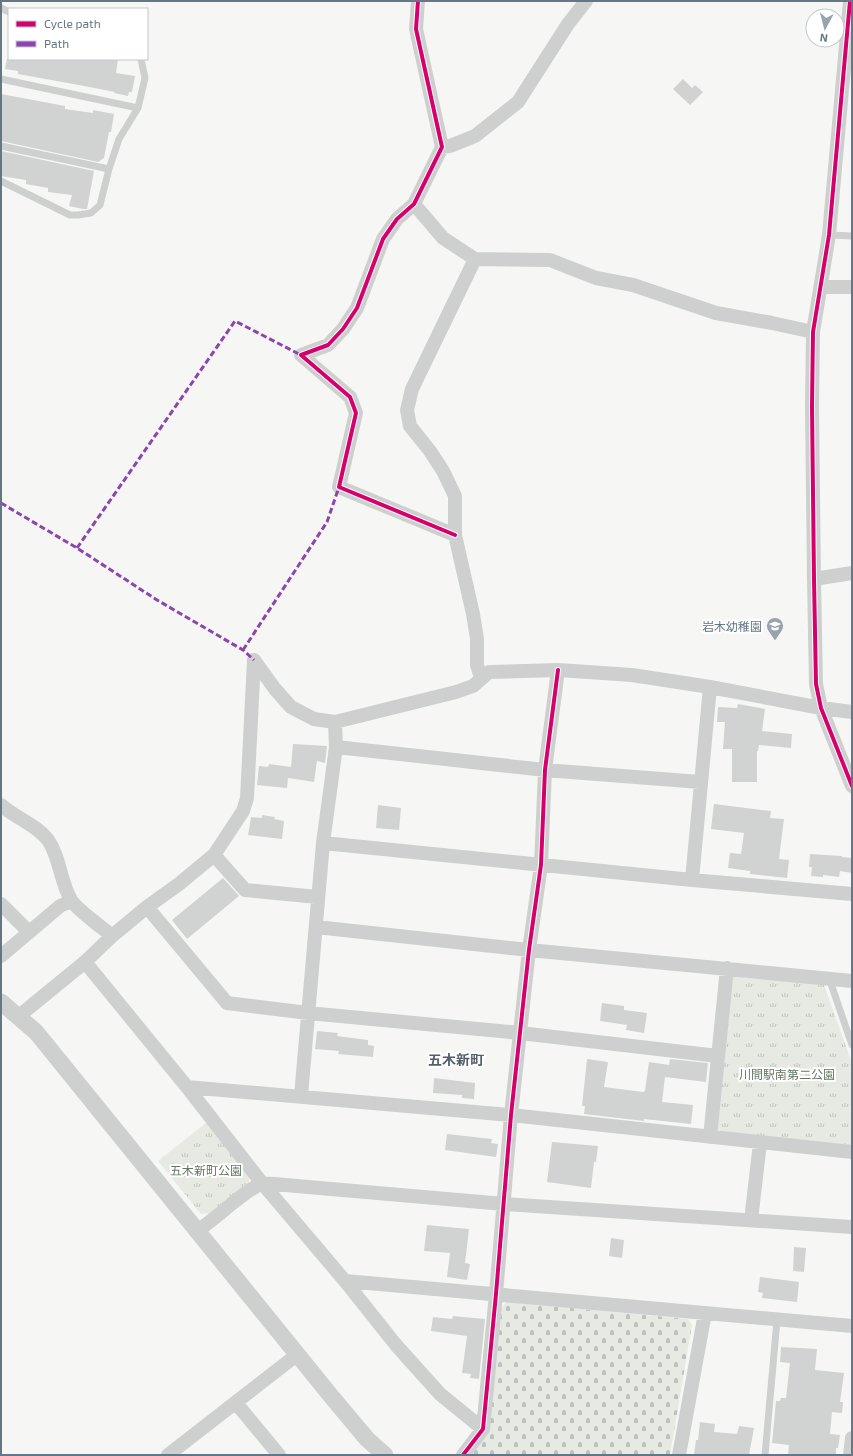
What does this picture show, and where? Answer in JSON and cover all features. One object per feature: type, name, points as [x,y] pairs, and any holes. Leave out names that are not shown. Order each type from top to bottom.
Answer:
[{"type":"street","points":[[418,1],[416,29],[442,147],[414,204],[397,219],[383,238],[357,308],[343,329],[328,345],[301,355],[350,397],[356,413],[339,487],[455,535]]},
{"type":"street","points":[[442,147],[450,146],[475,136],[518,102],[568,24],[586,1]]},
{"type":"street","points":[[850,1],[830,235],[813,332],[812,406],[816,684],[821,708],[852,786]]},
{"type":"street","points":[[414,204],[443,238],[475,259],[550,260],[596,278],[633,284],[716,313],[813,332]]},
{"type":"street","points":[[475,259],[412,390],[407,410],[410,426],[430,450],[443,471],[455,496],[455,535],[473,614],[477,639],[477,665],[481,678]]},
{"type":"street","points":[[821,287],[852,287]]},
{"type":"street","points":[[814,579],[852,573]]},
{"type":"street","points":[[19,1016],[85,962],[112,936],[146,907],[185,880],[214,855],[243,811],[247,798],[254,660],[275,689],[291,707],[314,719],[335,722],[456,692],[473,686],[489,672],[558,670],[632,675],[852,712]]},
{"type":"street","points":[[463,1455],[483,1429],[520,1033],[540,865],[545,770],[558,670]]},
{"type":"street","points":[[692,880],[710,687]]},
{"type":"street","points":[[301,1096],[323,843],[336,747],[335,722]]},
{"type":"street","points":[[336,747],[545,770],[700,782]]},
{"type":"street","points":[[4,812],[34,827],[47,838],[54,850],[63,883],[71,901],[112,936]]},
{"type":"street","points":[[323,843],[692,880],[852,894]]},
{"type":"street","points":[[214,855],[245,890],[318,897]]},
{"type":"street","points":[[1,956],[60,906],[71,901]]},
{"type":"street","points":[[1,904],[29,932]]},
{"type":"street","points":[[146,907],[228,1004],[520,1033],[718,1056]]},
{"type":"street","points":[[316,927],[529,950],[852,981]]},
{"type":"street","points":[[85,962],[187,1087],[262,1183],[345,1281],[396,1345],[440,1394],[483,1429]]},
{"type":"street","points":[[710,1137],[727,968]]},
{"type":"street","points":[[1,1002],[36,1032],[367,1439],[385,1455]]},
{"type":"street","points":[[187,1087],[512,1116],[852,1152]]},
{"type":"street","points":[[751,1220],[760,1143]]},
{"type":"street","points":[[197,1231],[249,1190],[262,1183],[504,1204],[852,1227]]},
{"type":"street","points":[[345,1281],[852,1326]]},
{"type":"street","points":[[679,1455],[705,1313]]},
{"type":"street","points":[[168,1455],[298,1354]]},
{"type":"street","points":[[236,1403],[279,1455]]},
{"type":"street","points":[[850,1455],[852,1438]]},
{"type":"lane","points":[[1,181],[70,214],[78,215],[91,213],[100,205],[118,139],[138,108],[144,78],[142,60]]},
{"type":"lane","points":[[1,79],[138,108]]},
{"type":"lane","points":[[1,146],[109,169]]},
{"type":"lane","points":[[830,235],[852,236]]},
{"type":"lane","points":[[829,978],[852,1045]]},
{"type":"lane","points":[[765,1455],[777,1320]]},
{"type":"green space","name":"川間駅南第二公園","points":[[733,975],[824,985],[852,1063],[852,1145],[716,1132]]},
{"type":"green space","name":"五木新町公園","points":[[207,1122],[249,1173],[249,1182],[210,1213],[201,1214],[158,1161]]},
{"type":"green space","points":[[507,1302],[688,1319],[692,1325],[670,1455],[469,1455],[499,1310]]},
{"type":"building","points":[[7,59],[118,60],[116,73],[135,76],[132,92],[129,92],[128,96],[114,93],[115,92],[18,74],[18,71],[5,69]]},
{"type":"building","points":[[683,79],[692,88],[695,85],[703,92],[690,105],[673,89]]},
{"type":"building","points":[[1,94],[65,106],[65,109],[93,113],[93,110],[114,114],[104,158],[98,162],[1,141]]},
{"type":"building","points":[[1,151],[94,171],[87,209],[69,206],[72,195],[48,192],[48,188],[26,184],[26,180],[1,176]]},
{"type":"building","points":[[738,704],[765,709],[762,731],[792,734],[791,748],[759,745],[757,751],[757,782],[732,782],[732,749],[723,749],[725,722],[717,722],[718,707],[737,708]]},
{"type":"building","points":[[293,744],[327,746],[325,763],[317,761],[314,782],[288,778],[287,788],[257,785],[259,766],[268,767],[269,764],[291,767]]},
{"type":"building","points":[[714,804],[771,811],[770,818],[784,819],[779,859],[789,860],[787,878],[750,874],[750,871],[728,868],[730,853],[741,854],[744,833],[711,829]]},
{"type":"building","points":[[378,805],[401,808],[399,830],[376,828]]},
{"type":"building","points":[[262,815],[275,817],[274,819],[284,821],[282,839],[248,835],[251,817],[262,818]]},
{"type":"building","points":[[810,854],[852,858],[852,873],[840,871],[839,877],[823,875],[823,877],[811,876],[812,867],[809,867]]},
{"type":"building","points":[[223,878],[239,896],[187,939],[172,920]]},
{"type":"building","points":[[602,1003],[624,1006],[624,1010],[647,1013],[644,1033],[626,1030],[627,1025],[600,1021]]},
{"type":"building","points":[[317,1031],[338,1033],[337,1036],[368,1040],[368,1045],[374,1046],[373,1057],[338,1054],[339,1051],[315,1049]]},
{"type":"building","points":[[587,1059],[608,1062],[604,1087],[643,1092],[645,1091],[649,1062],[669,1065],[670,1059],[708,1063],[706,1082],[665,1077],[662,1102],[693,1105],[691,1124],[644,1119],[644,1121],[584,1114],[585,1106],[582,1106]]},
{"type":"building","points":[[434,1078],[475,1083],[474,1099],[462,1098],[462,1095],[433,1093]]},
{"type":"building","points":[[447,1134],[492,1139],[491,1143],[498,1144],[496,1157],[445,1150]]},
{"type":"building","points":[[552,1142],[598,1146],[596,1162],[594,1162],[591,1188],[547,1182]]},
{"type":"building","points":[[427,1225],[469,1229],[465,1263],[470,1264],[467,1280],[447,1277],[450,1253],[424,1251]]},
{"type":"building","points":[[611,1238],[624,1240],[622,1258],[609,1256]]},
{"type":"building","points":[[794,1247],[806,1248],[804,1272],[793,1271]]},
{"type":"building","points":[[760,1277],[799,1282],[797,1302],[762,1298],[763,1293],[758,1292]]},
{"type":"building","points":[[453,1316],[485,1319],[479,1379],[470,1378],[471,1374],[462,1373],[467,1336],[431,1331],[433,1317],[452,1319]]},
{"type":"building","points":[[781,1347],[817,1349],[815,1370],[844,1373],[840,1402],[843,1402],[842,1413],[832,1412],[830,1434],[840,1435],[838,1448],[836,1448],[836,1455],[788,1455],[789,1445],[772,1443],[776,1401],[780,1401],[781,1398],[786,1398],[790,1363],[780,1362]]},
{"type":"building","points":[[700,1422],[715,1424],[714,1432],[737,1434],[739,1426],[754,1428],[749,1455],[694,1454],[696,1440],[698,1440]]},
{"type":"marked path","points":[[77,548],[235,321],[301,355]]},
{"type":"marked path","points":[[243,650],[327,522],[339,487]]},
{"type":"marked path","points":[[1,503],[77,548],[157,600],[243,650],[254,660]]},
{"type":"cycle path","points":[[418,1],[416,29],[442,147],[414,204],[397,219],[383,239],[357,308],[343,329],[328,345],[301,355],[350,397],[356,413],[339,487],[455,535]]},
{"type":"cycle path","points":[[850,1],[829,235],[813,332],[812,406],[816,684],[821,708],[852,786]]},
{"type":"cycle path","points":[[463,1455],[483,1429],[511,1115],[529,950],[541,865],[545,770],[558,670]]},
{"type":"place","name":"岩木幼稚園","points":[[775,641]]},
{"type":"district","name":"五木新町","points":[[456,1059]]}]
